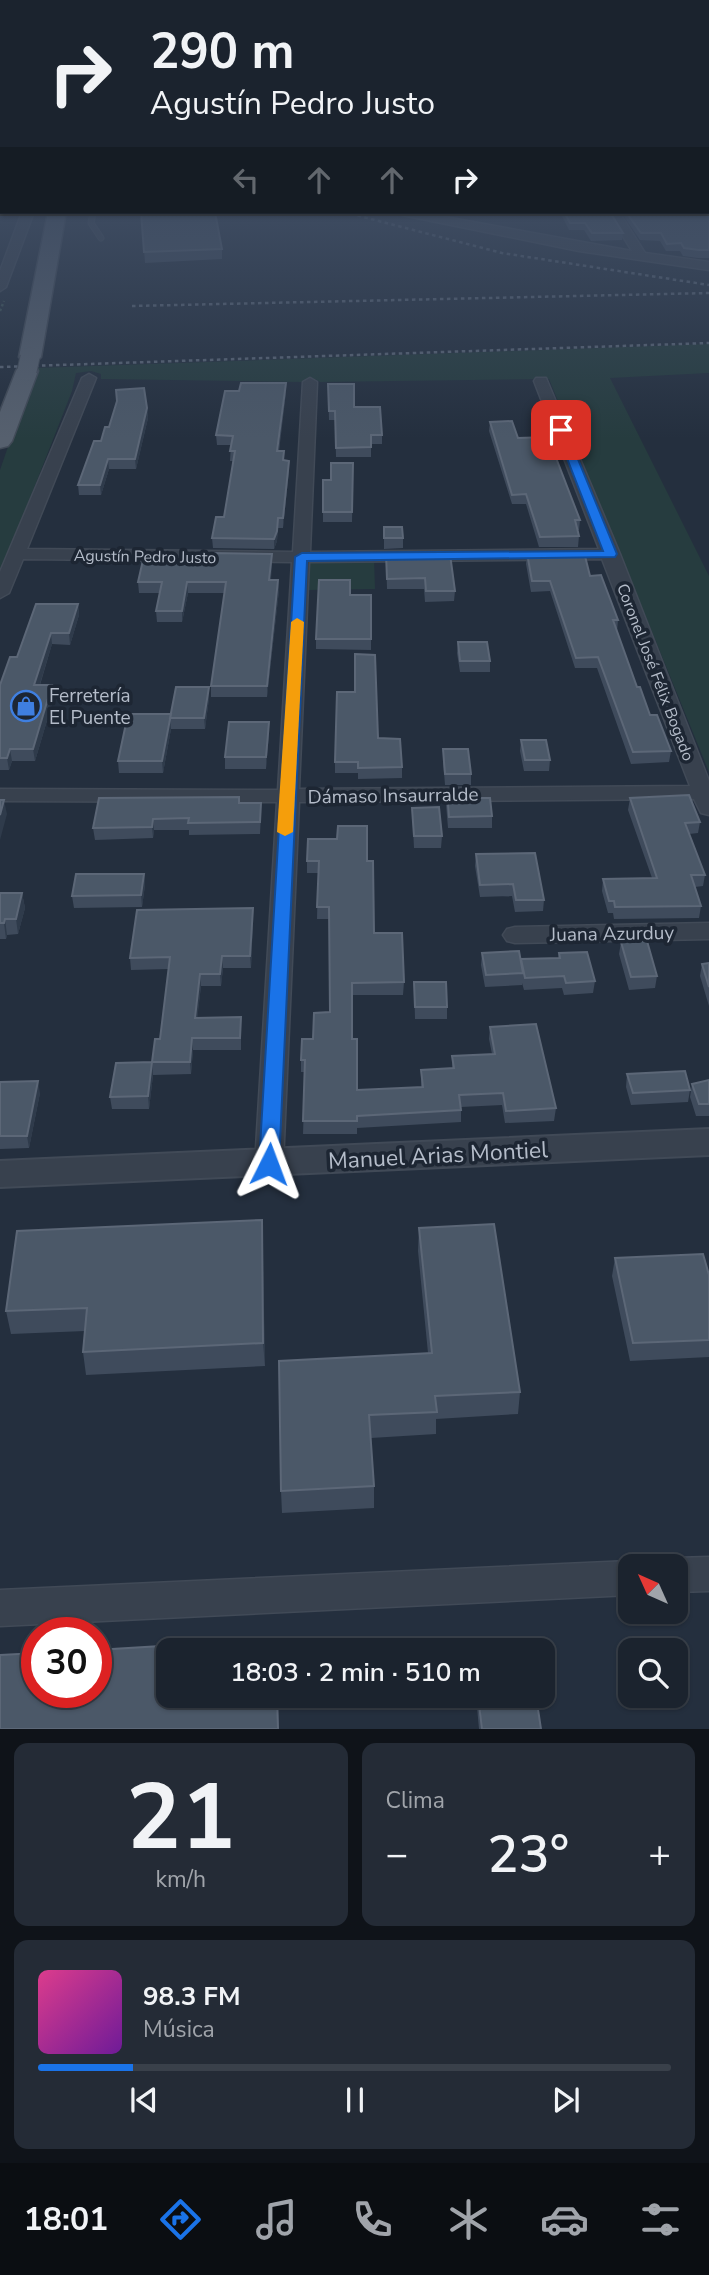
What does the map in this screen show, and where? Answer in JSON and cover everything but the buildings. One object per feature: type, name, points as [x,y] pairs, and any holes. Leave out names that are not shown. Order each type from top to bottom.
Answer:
[{"type":"main road","points":[[0,441],[29,364],[45,278]]},
{"type":"street","points":[[0,593],[89,379]]},
{"type":"street","name":"Coronel José Félix Bogado","points":[[541,381],[706,800]]},
{"type":"street","points":[[269,1164],[310,382]]},
{"type":"street","name":"Agustín Pedro Justo","points":[[16,554],[302,557],[611,554]]},
{"type":"street","name":"Dámaso Insaurralde","points":[[0,795],[706,800]]},
{"type":"street","name":"Juana Azurduy","points":[[515,935],[709,931]]},
{"type":"street","name":"Manuel Arias Montiel","points":[[0,1174],[269,1164],[709,1142]]},
{"type":"street","points":[[688,1575],[709,1574]]},
{"type":"street","points":[[0,1608],[618,1579]]},
{"type":"green space","points":[[709,344],[709,373],[610,378],[709,576],[709,772],[549,379],[320,382],[315,379],[301,382],[101,379],[101,374],[91,371],[76,373],[72,391],[0,575],[0,470],[35,368]]},
{"type":"green space","points":[[374,559],[375,589],[308,590],[309,560]]},
{"type":"railway","points":[[662,278],[709,285]]},
{"type":"railway","points":[[132,306],[709,293]]},
{"type":"railway","points":[[0,367],[709,343]]},
{"type":"slow traffic","points":[[285,832],[297,622]]},
{"type":"place","name":"Ferretería El Puente","points":[[26,706]]},
{"type":"route","points":[[269,1164],[302,557],[611,554],[561,430]]}]
